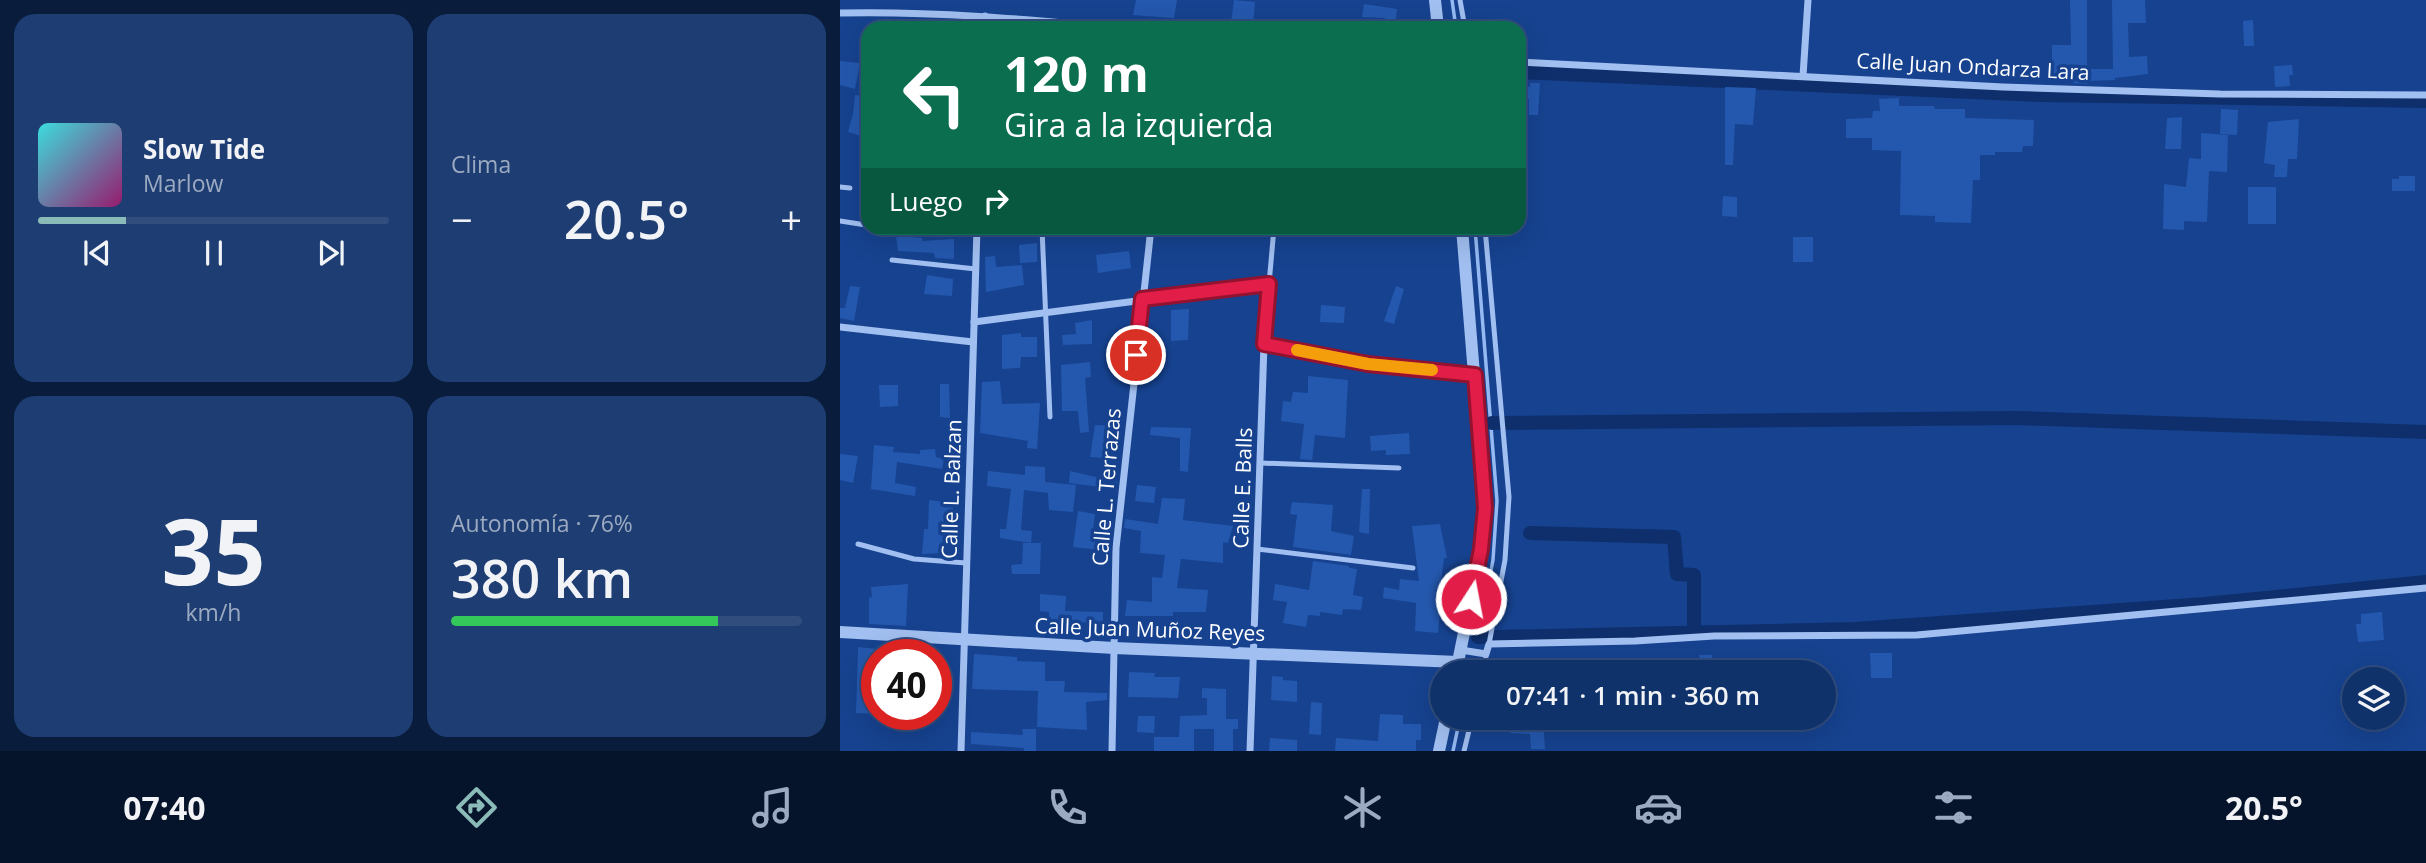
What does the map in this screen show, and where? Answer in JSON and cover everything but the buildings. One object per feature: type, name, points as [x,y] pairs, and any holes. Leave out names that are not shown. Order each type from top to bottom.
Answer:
[{"type":"street","points":[[1435,0],[1437,21]]},
{"type":"street","points":[[1803,76],[1808,0]]},
{"type":"street","points":[[840,13],[903,12],[1040,21]]},
{"type":"street","points":[[985,16],[985,21]]},
{"type":"street","name":"Calle Juan Ondarza Lara","points":[[1526,62],[2003,87],[2207,94],[2426,95]]},
{"type":"street","name":"Calle L. Balzan","points":[[961,751],[977,235]]},
{"type":"street","name":"Calle L. Terrazas","points":[[1111,751],[1116,548],[1150,235]]},
{"type":"street","points":[[1458,660],[1481,549],[1485,508],[1463,235]]},
{"type":"street","points":[[974,322],[1269,284]]},
{"type":"street","name":"Calle E. Balls","points":[[1250,751],[1264,344],[1269,284]]},
{"type":"street","points":[[840,327],[973,342]]},
{"type":"street","points":[[1462,660],[1486,654],[1489,644],[1635,641],[1714,636],[1917,635],[2426,588]]},
{"type":"street","name":"Calle Juan Muñoz Reyes","points":[[840,632],[1114,648],[1435,660]]},
{"type":"street","points":[[1439,751],[1443,730]]},
{"type":"lane","points":[[1460,0],[1464,21]]},
{"type":"lane","points":[[840,187],[850,188]]},
{"type":"lane","points":[[840,221],[861,224]]},
{"type":"lane","points":[[1042,235],[1050,417]]},
{"type":"lane","name":"Calle E. Balls","points":[[1269,284],[1273,235]]},
{"type":"lane","points":[[1486,235],[1509,497],[1505,559],[1489,644]]},
{"type":"lane","points":[[892,260],[975,269]]},
{"type":"lane","points":[[1264,344],[1368,364],[1475,375]]},
{"type":"lane","points":[[1261,463],[1399,468]]},
{"type":"lane","points":[[858,544],[914,559],[966,563]]},
{"type":"lane","points":[[1257,549],[1413,568]]},
{"type":"lane","points":[[1486,654],[1486,660]]},
{"type":"lane","points":[[1464,751],[1469,730]]},
{"type":"waterway","points":[[1452,0],[1455,21]]},
{"type":"waterway","points":[[1526,72],[2041,95],[2426,101]]},
{"type":"waterway","points":[[1476,235],[1497,501],[1493,560],[1478,637]]},
{"type":"waterway","points":[[1492,423],[2016,418],[2426,432]]},
{"type":"waterway","points":[[1530,533],[1674,537],[1677,574],[1694,575],[1694,631]]},
{"type":"waterway","points":[[1497,637],[1855,629],[2205,604],[2426,582]]},
{"type":"waterway","points":[[1478,637],[1483,637]]},
{"type":"waterway","points":[[1453,751],[1457,730]]},
{"type":"slow traffic","points":[[1297,350],[1368,364],[1432,370]]},
{"type":"route","points":[[1136,355],[1142,299],[1269,284],[1264,344],[1368,364],[1475,375],[1485,508],[1481,549],[1471,599]]}]
